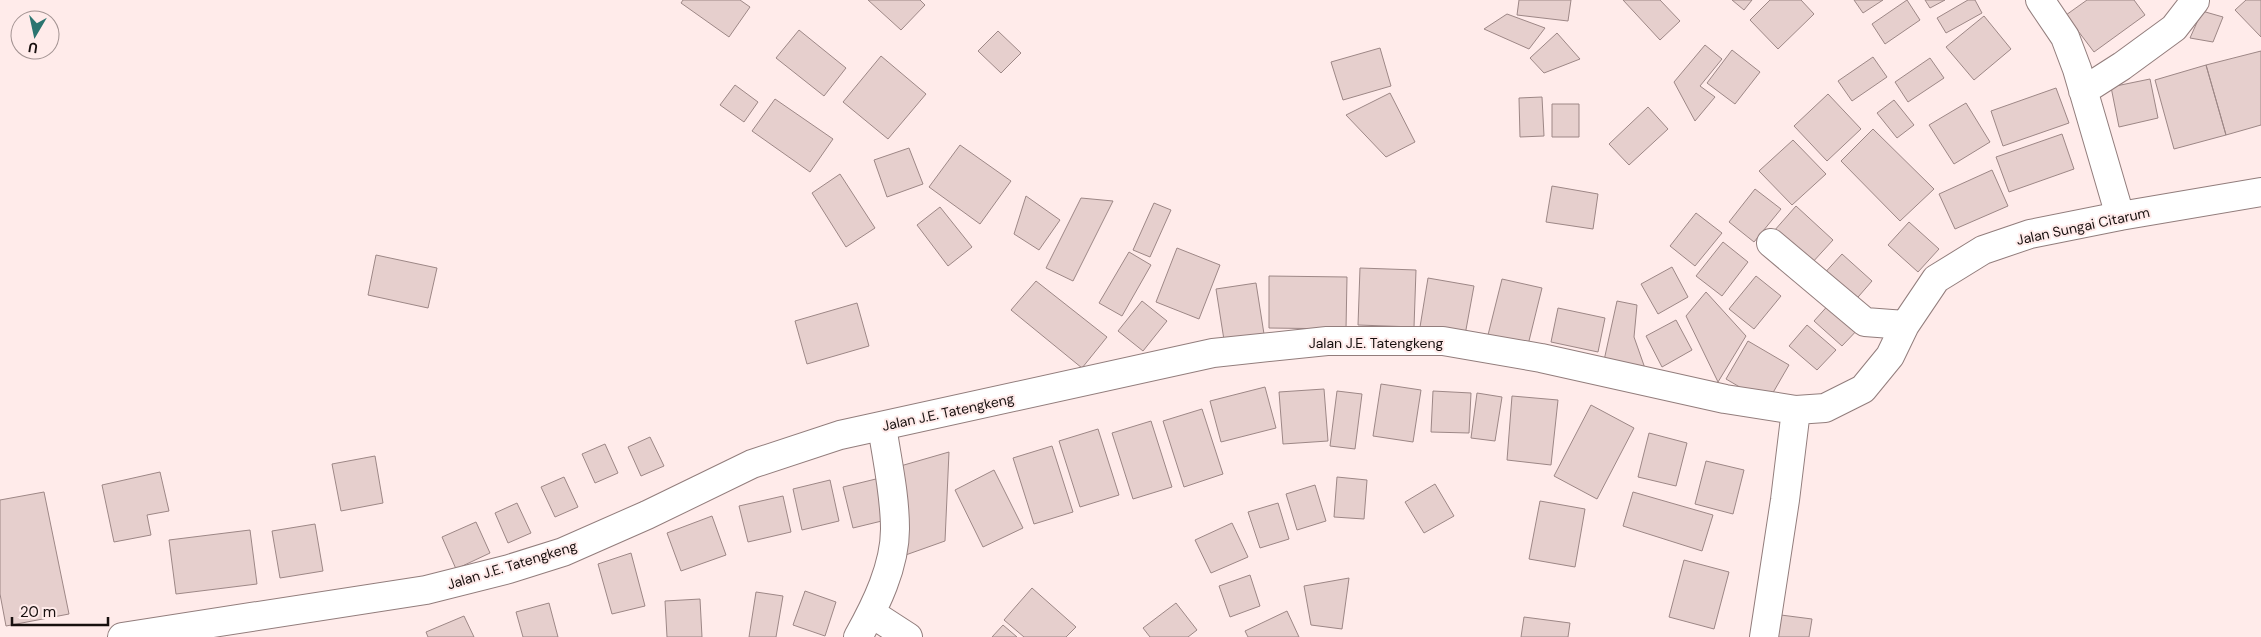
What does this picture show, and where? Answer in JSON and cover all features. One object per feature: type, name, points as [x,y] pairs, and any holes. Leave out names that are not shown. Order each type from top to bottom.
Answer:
[{"type":"street","points":[[2040,0],[2065,37],[2083,90],[2120,216]]},
{"type":"street","points":[[2083,90],[2122,66],[2174,28],[2195,1]]},
{"type":"street","name":"Jalan Sungai Citarum","points":[[1796,410],[1825,408],[1863,390],[1890,356],[1905,325],[1936,279],[1983,250],[2030,234],[2120,216],[2261,192]]},
{"type":"street","points":[[1771,243],[1865,322],[1905,325]]},
{"type":"street","name":"Jalan J.E. Tatengkeng","points":[[122,637],[426,590],[509,569],[564,552],[647,515],[752,464],[840,435],[1214,353],[1327,341],[1443,341],[1541,358],[1725,399],[1796,410]]},
{"type":"street","points":[[1764,637],[1785,500],[1796,410]]},
{"type":"street","points":[[858,637],[872,613],[892,558],[895,530],[893,494],[882,426]]},
{"type":"street","points":[[872,613],[908,637]]},
{"type":"building","points":[[683,0],[740,0],[750,7],[729,37],[681,3]]},
{"type":"building","points":[[868,0],[920,0],[925,5],[901,30]]},
{"type":"building","points":[[1519,0],[1571,0],[1568,21],[1517,15]]},
{"type":"building","points":[[1623,0],[1660,0],[1680,21],[1660,40]]},
{"type":"building","points":[[1732,0],[1752,0],[1744,10]]},
{"type":"building","points":[[1770,0],[1801,0],[1814,14],[1778,49],[1750,20]]},
{"type":"building","points":[[1854,0],[1883,0],[1863,13]]},
{"type":"building","points":[[1907,0],[1920,20],[1885,44],[1872,24]]},
{"type":"building","points":[[1925,0],[1945,0],[1930,8]]},
{"type":"building","points":[[1968,0],[1975,0],[1982,13],[1946,33],[1937,18]]},
{"type":"building","points":[[2087,0],[2134,0],[2145,15],[2094,52],[2066,15]]},
{"type":"building","points":[[2246,0],[2261,0],[2261,37],[2235,10]]},
{"type":"building","points":[[2202,11],[2223,17],[2213,42],[2190,38]]},
{"type":"building","points":[[1507,14],[1545,28],[1529,49],[1484,29]]},
{"type":"building","points":[[1984,16],[2011,49],[1974,80],[1946,47]]},
{"type":"building","points":[[799,30],[846,68],[824,96],[776,58]]},
{"type":"building","points":[[998,31],[1021,53],[1001,73],[978,51]]},
{"type":"building","points":[[1557,33],[1580,59],[1544,73],[1530,58]]},
{"type":"building","points":[[1705,45],[1722,59],[1700,86],[1715,97],[1695,121],[1674,82]]},
{"type":"building","points":[[1380,48],[1391,86],[1343,100],[1331,62]]},
{"type":"building","points":[[1732,50],[1760,72],[1735,104],[1707,83]]},
{"type":"building","points":[[2261,51],[2261,125],[2226,135],[2206,65]]},
{"type":"building","points":[[881,56],[926,94],[888,139],[843,102]]},
{"type":"building","points":[[1873,57],[1887,77],[1852,101],[1838,81]]},
{"type":"building","points":[[1930,58],[1944,78],[1908,102],[1895,82]]},
{"type":"building","points":[[2206,65],[2226,135],[2174,149],[2155,80]]},
{"type":"building","points":[[2150,79],[2158,118],[2119,127],[2111,87]]},
{"type":"building","points":[[735,85],[758,102],[744,122],[720,105]]},
{"type":"building","points":[[2056,88],[2069,123],[2003,146],[1991,111]]},
{"type":"building","points":[[1390,93],[1415,142],[1386,157],[1346,115]]},
{"type":"building","points":[[1828,94],[1861,129],[1827,161],[1794,126]]},
{"type":"building","points":[[1542,97],[1544,136],[1520,137],[1519,98]]},
{"type":"building","points":[[775,99],[833,139],[810,172],[752,131]]},
{"type":"building","points":[[1894,100],[1914,125],[1897,138],[1877,113]]},
{"type":"building","points":[[1966,103],[1990,142],[1954,164],[1929,125]]},
{"type":"building","points":[[1552,104],[1579,104],[1579,137],[1552,137]]},
{"type":"building","points":[[1648,107],[1668,129],[1629,165],[1609,144]]},
{"type":"building","points":[[1873,129],[1934,189],[1900,221],[1841,161]]},
{"type":"building","points":[[2062,134],[2074,169],[2009,192],[1996,157]]},
{"type":"building","points":[[1793,140],[1826,174],[1792,205],[1759,171]]},
{"type":"building","points":[[960,145],[1011,181],[980,224],[929,187]]},
{"type":"building","points":[[909,148],[923,184],[887,197],[874,160]]},
{"type":"building","points":[[1992,170],[2008,206],[1955,229],[1939,194]]},
{"type":"building","points":[[840,174],[875,228],[846,247],[812,193]]},
{"type":"building","points":[[1552,186],[1598,194],[1593,229],[1546,222]]},
{"type":"building","points":[[1755,189],[1781,209],[1754,242],[1729,222]]},
{"type":"building","points":[[1026,196],[1060,220],[1039,250],[1014,234]]},
{"type":"building","points":[[1081,198],[1113,201],[1073,281],[1046,268]]},
{"type":"building","points":[[1154,203],[1171,210],[1150,257],[1133,250]]},
{"type":"building","points":[[1796,206],[1833,240],[1811,264],[1774,231]]},
{"type":"building","points":[[940,207],[972,247],[948,266],[917,225]]},
{"type":"building","points":[[1696,213],[1722,233],[1695,266],[1670,246]]},
{"type":"building","points":[[1909,222],[1939,249],[1918,272],[1888,245]]},
{"type":"building","points":[[1723,242],[1748,262],[1722,296],[1696,276]]},
{"type":"building","points":[[1177,248],[1220,265],[1199,319],[1156,302]]},
{"type":"building","points":[[1129,252],[1151,265],[1122,316],[1099,303]]},
{"type":"building","points":[[1842,254],[1872,281],[1852,304],[1821,277]]},
{"type":"building","points":[[376,255],[437,268],[428,308],[368,295]]},
{"type":"building","points":[[1672,267],[1688,297],[1658,314],[1641,284]]},
{"type":"building","points":[[1360,268],[1416,270],[1414,327],[1358,325]]},
{"type":"building","points":[[1269,276],[1347,277],[1346,329],[1269,328]]},
{"type":"building","points":[[1756,276],[1781,296],[1754,329],[1729,309]]},
{"type":"building","points":[[1428,278],[1474,286],[1465,335],[1420,327]]},
{"type":"building","points":[[1502,279],[1542,288],[1527,349],[1487,339]]},
{"type":"building","points":[[1036,281],[1107,337],[1082,368],[1011,310]]},
{"type":"building","points":[[1256,283],[1264,334],[1224,340],[1216,289]]},
{"type":"building","points":[[1706,292],[1746,336],[1718,382],[1686,316]]},
{"type":"building","points":[[1142,301],[1167,321],[1143,351],[1118,331]]},
{"type":"building","points":[[1617,301],[1637,305],[1634,337],[1647,374],[1603,365]]},
{"type":"building","points":[[1832,301],[1861,326],[1842,346],[1814,321]]},
{"type":"building","points":[[857,303],[869,346],[807,364],[795,321]]},
{"type":"building","points":[[1558,308],[1605,318],[1598,352],[1551,342]]},
{"type":"building","points":[[1676,320],[1692,350],[1662,367],[1646,336]]},
{"type":"building","points":[[1807,325],[1836,350],[1817,370],[1789,346]]},
{"type":"building","points":[[1748,341],[1789,365],[1767,403],[1726,379]]},
{"type":"building","points":[[1381,384],[1421,390],[1413,442],[1373,436]]},
{"type":"building","points":[[1265,387],[1276,428],[1221,442],[1210,401]]},
{"type":"building","points":[[1324,389],[1328,441],[1283,444],[1279,392]]},
{"type":"building","points":[[1337,391],[1362,394],[1355,449],[1330,446]]},
{"type":"building","points":[[1433,391],[1471,393],[1469,433],[1431,432]]},
{"type":"building","points":[[1477,393],[1502,397],[1495,441],[1471,438]]},
{"type":"building","points":[[1512,396],[1558,400],[1551,465],[1507,460]]},
{"type":"building","points":[[1591,405],[1634,428],[1597,499],[1554,476]]},
{"type":"building","points":[[1202,409],[1223,474],[1184,487],[1163,421]]},
{"type":"building","points":[[1151,421],[1172,487],[1133,499],[1112,433]]},
{"type":"building","points":[[1098,429],[1119,495],[1080,507],[1059,441]]},
{"type":"building","points":[[1649,433],[1687,443],[1676,486],[1638,477]]},
{"type":"building","points":[[650,437],[664,466],[641,476],[628,447]]},
{"type":"building","points":[[605,444],[618,473],[595,483],[582,454]]},
{"type":"building","points":[[1052,446],[1073,512],[1034,524],[1013,458]]},
{"type":"building","points":[[949,452],[945,541],[900,557],[897,467]]},
{"type":"building","points":[[375,456],[383,503],[341,511],[332,464]]},
{"type":"building","points":[[1706,461],[1744,470],[1733,514],[1695,504]]},
{"type":"building","points":[[994,470],[1023,528],[983,547],[955,490]]},
{"type":"building","points":[[160,472],[169,511],[147,515],[151,535],[114,542],[102,485]]},
{"type":"building","points":[[564,477],[578,507],[555,517],[541,487]]},
{"type":"building","points":[[1337,477],[1367,480],[1364,519],[1334,517]]},
{"type":"building","points":[[880,478],[890,519],[853,528],[843,487]]},
{"type":"building","points":[[830,480],[839,521],[802,530],[793,489]]},
{"type":"building","points":[[1435,484],[1454,516],[1424,533],[1405,502]]},
{"type":"building","points":[[1315,485],[1326,521],[1297,530],[1286,494]]},
{"type":"building","points":[[44,492],[69,614],[6,626],[0,594],[0,500]]},
{"type":"building","points":[[1633,492],[1713,515],[1702,551],[1623,526]]},
{"type":"building","points":[[783,496],[791,532],[748,542],[739,506]]},
{"type":"building","points":[[1540,501],[1585,509],[1575,567],[1529,559]]},
{"type":"building","points":[[517,503],[531,533],[508,543],[495,513]]},
{"type":"building","points":[[1278,503],[1289,539],[1260,548],[1248,512]]},
{"type":"building","points":[[712,516],[726,555],[681,571],[667,533]]},
{"type":"building","points":[[476,522],[490,553],[456,569],[442,537]]},
{"type":"building","points":[[1232,523],[1248,557],[1211,573],[1195,540]]},
{"type":"building","points":[[315,524],[323,571],[280,578],[272,531]]},
{"type":"building","points":[[250,530],[257,584],[176,594],[169,540]]},
{"type":"building","points":[[631,553],[645,606],[612,614],[598,564]]},
{"type":"building","points":[[1684,560],[1729,572],[1714,629],[1669,617]]},
{"type":"building","points":[[1250,575],[1260,606],[1230,617],[1219,586]]},
{"type":"building","points":[[1349,578],[1342,629],[1311,625],[1304,586]]},
{"type":"building","points":[[1032,588],[1076,627],[1066,637],[1024,637],[1004,620]]},
{"type":"building","points":[[805,591],[836,602],[825,636],[793,625]]},
{"type":"building","points":[[756,592],[783,596],[776,637],[749,637]]},
{"type":"building","points":[[700,599],[702,637],[667,637],[665,601]]},
{"type":"building","points":[[549,603],[558,637],[523,637],[516,612]]},
{"type":"building","points":[[1176,603],[1197,630],[1188,637],[1150,637],[1143,628]]},
{"type":"building","points":[[1287,611],[1299,637],[1248,637],[1245,631]]},
{"type":"building","points":[[1773,614],[1812,619],[1809,637],[1769,637]]},
{"type":"building","points":[[464,616],[474,637],[428,637],[426,632]]},
{"type":"building","points":[[1524,617],[1570,623],[1568,637],[1521,637]]},
{"type":"building","points":[[1003,625],[1017,637],[992,637]]}]
